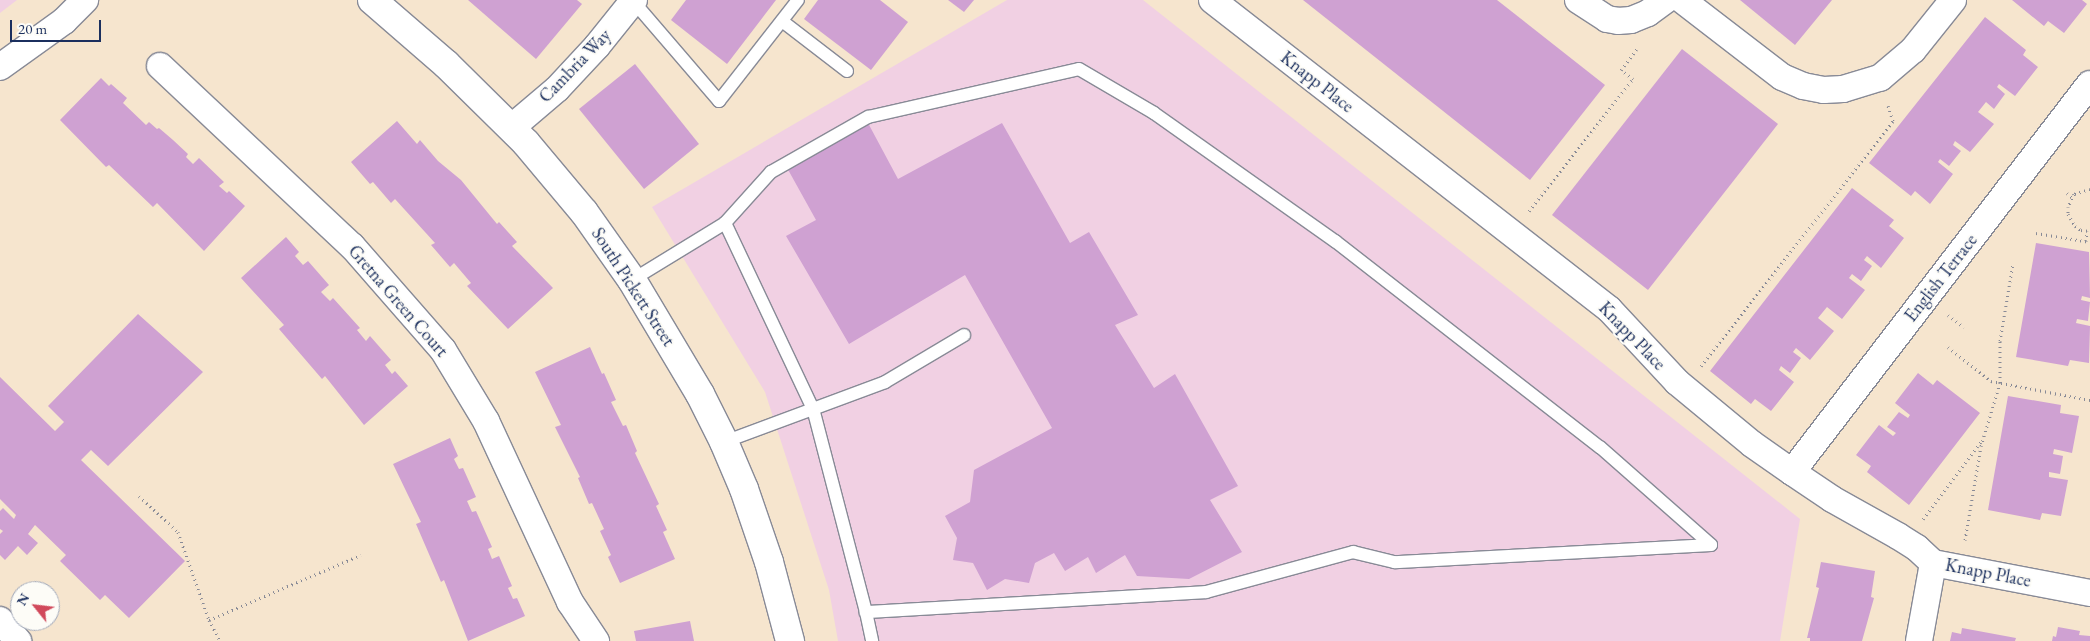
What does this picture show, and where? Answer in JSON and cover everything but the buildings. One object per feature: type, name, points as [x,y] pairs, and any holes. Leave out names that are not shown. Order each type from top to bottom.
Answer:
[{"type":"main road","name":"South Pickett Street","points":[[372,0],[446,64],[511,128],[584,212],[632,280],[700,394],[724,442],[744,489],[769,562],[790,641]]},
{"type":"street","points":[[0,67],[64,21],[85,0]]},
{"type":"street","name":"Knapp Place","points":[[1212,0],[1609,309],[1684,388],[1752,444],[1792,472],[1832,499],[1907,542],[1933,563],[2090,593]]},
{"type":"street","points":[[1578,0],[1607,19],[1618,21],[1631,20],[1648,13],[1666,0]]},
{"type":"street","points":[[1682,0],[1782,77],[1803,86],[1824,90],[1843,89],[1880,78],[1913,50],[1945,3]]},
{"type":"street","name":"Cambria Way","points":[[511,128],[557,89],[597,46],[633,1]]},
{"type":"street","name":"Gretna Green Court","points":[[160,66],[352,246],[443,350],[486,421],[570,602],[596,641]]},
{"type":"street","name":"English Terrace","points":[[1792,472],[2090,84]]},
{"type":"street","points":[[1919,641],[1933,563]]},
{"type":"street","points":[[0,620],[18,641]]},
{"type":"lane","points":[[633,1],[719,101],[798,0]]},
{"type":"lane","points":[[782,21],[847,71]]},
{"type":"lane","points":[[632,280],[725,223],[771,172],[868,117],[1079,69],[1154,113],[1335,241],[1600,446],[1711,545],[1394,562],[1353,552],[1206,592],[866,612]]},
{"type":"lane","points":[[725,223],[813,409],[872,641]]},
{"type":"lane","points":[[724,442],[885,382],[964,335]]},
{"type":"path","points":[[1512,233],[1632,79],[1621,70]]},
{"type":"path","points":[[1684,388],[1893,121],[1880,78]]},
{"type":"path","points":[[2036,233],[2088,242],[2089,231],[2075,226],[2070,220],[2068,207],[2072,197],[2080,190],[2090,188]]},
{"type":"path","points":[[2066,193],[2072,197]]},
{"type":"path","points":[[1960,568],[1984,437],[2000,383],[2000,341],[2013,263]]},
{"type":"path","points":[[1948,347],[1991,381],[2090,400]]},
{"type":"path","points":[[1907,542],[1984,437]]},
{"type":"path","points":[[139,496],[178,532],[209,620],[220,641]]},
{"type":"path","points":[[209,620],[361,555]]},
{"type":"shaded area","points":[[0,0],[17,0],[0,13]]},
{"type":"shaded area","points":[[1007,0],[1143,0],[1800,519],[1780,641],[838,641],[829,590],[765,392],[652,207]]}]
